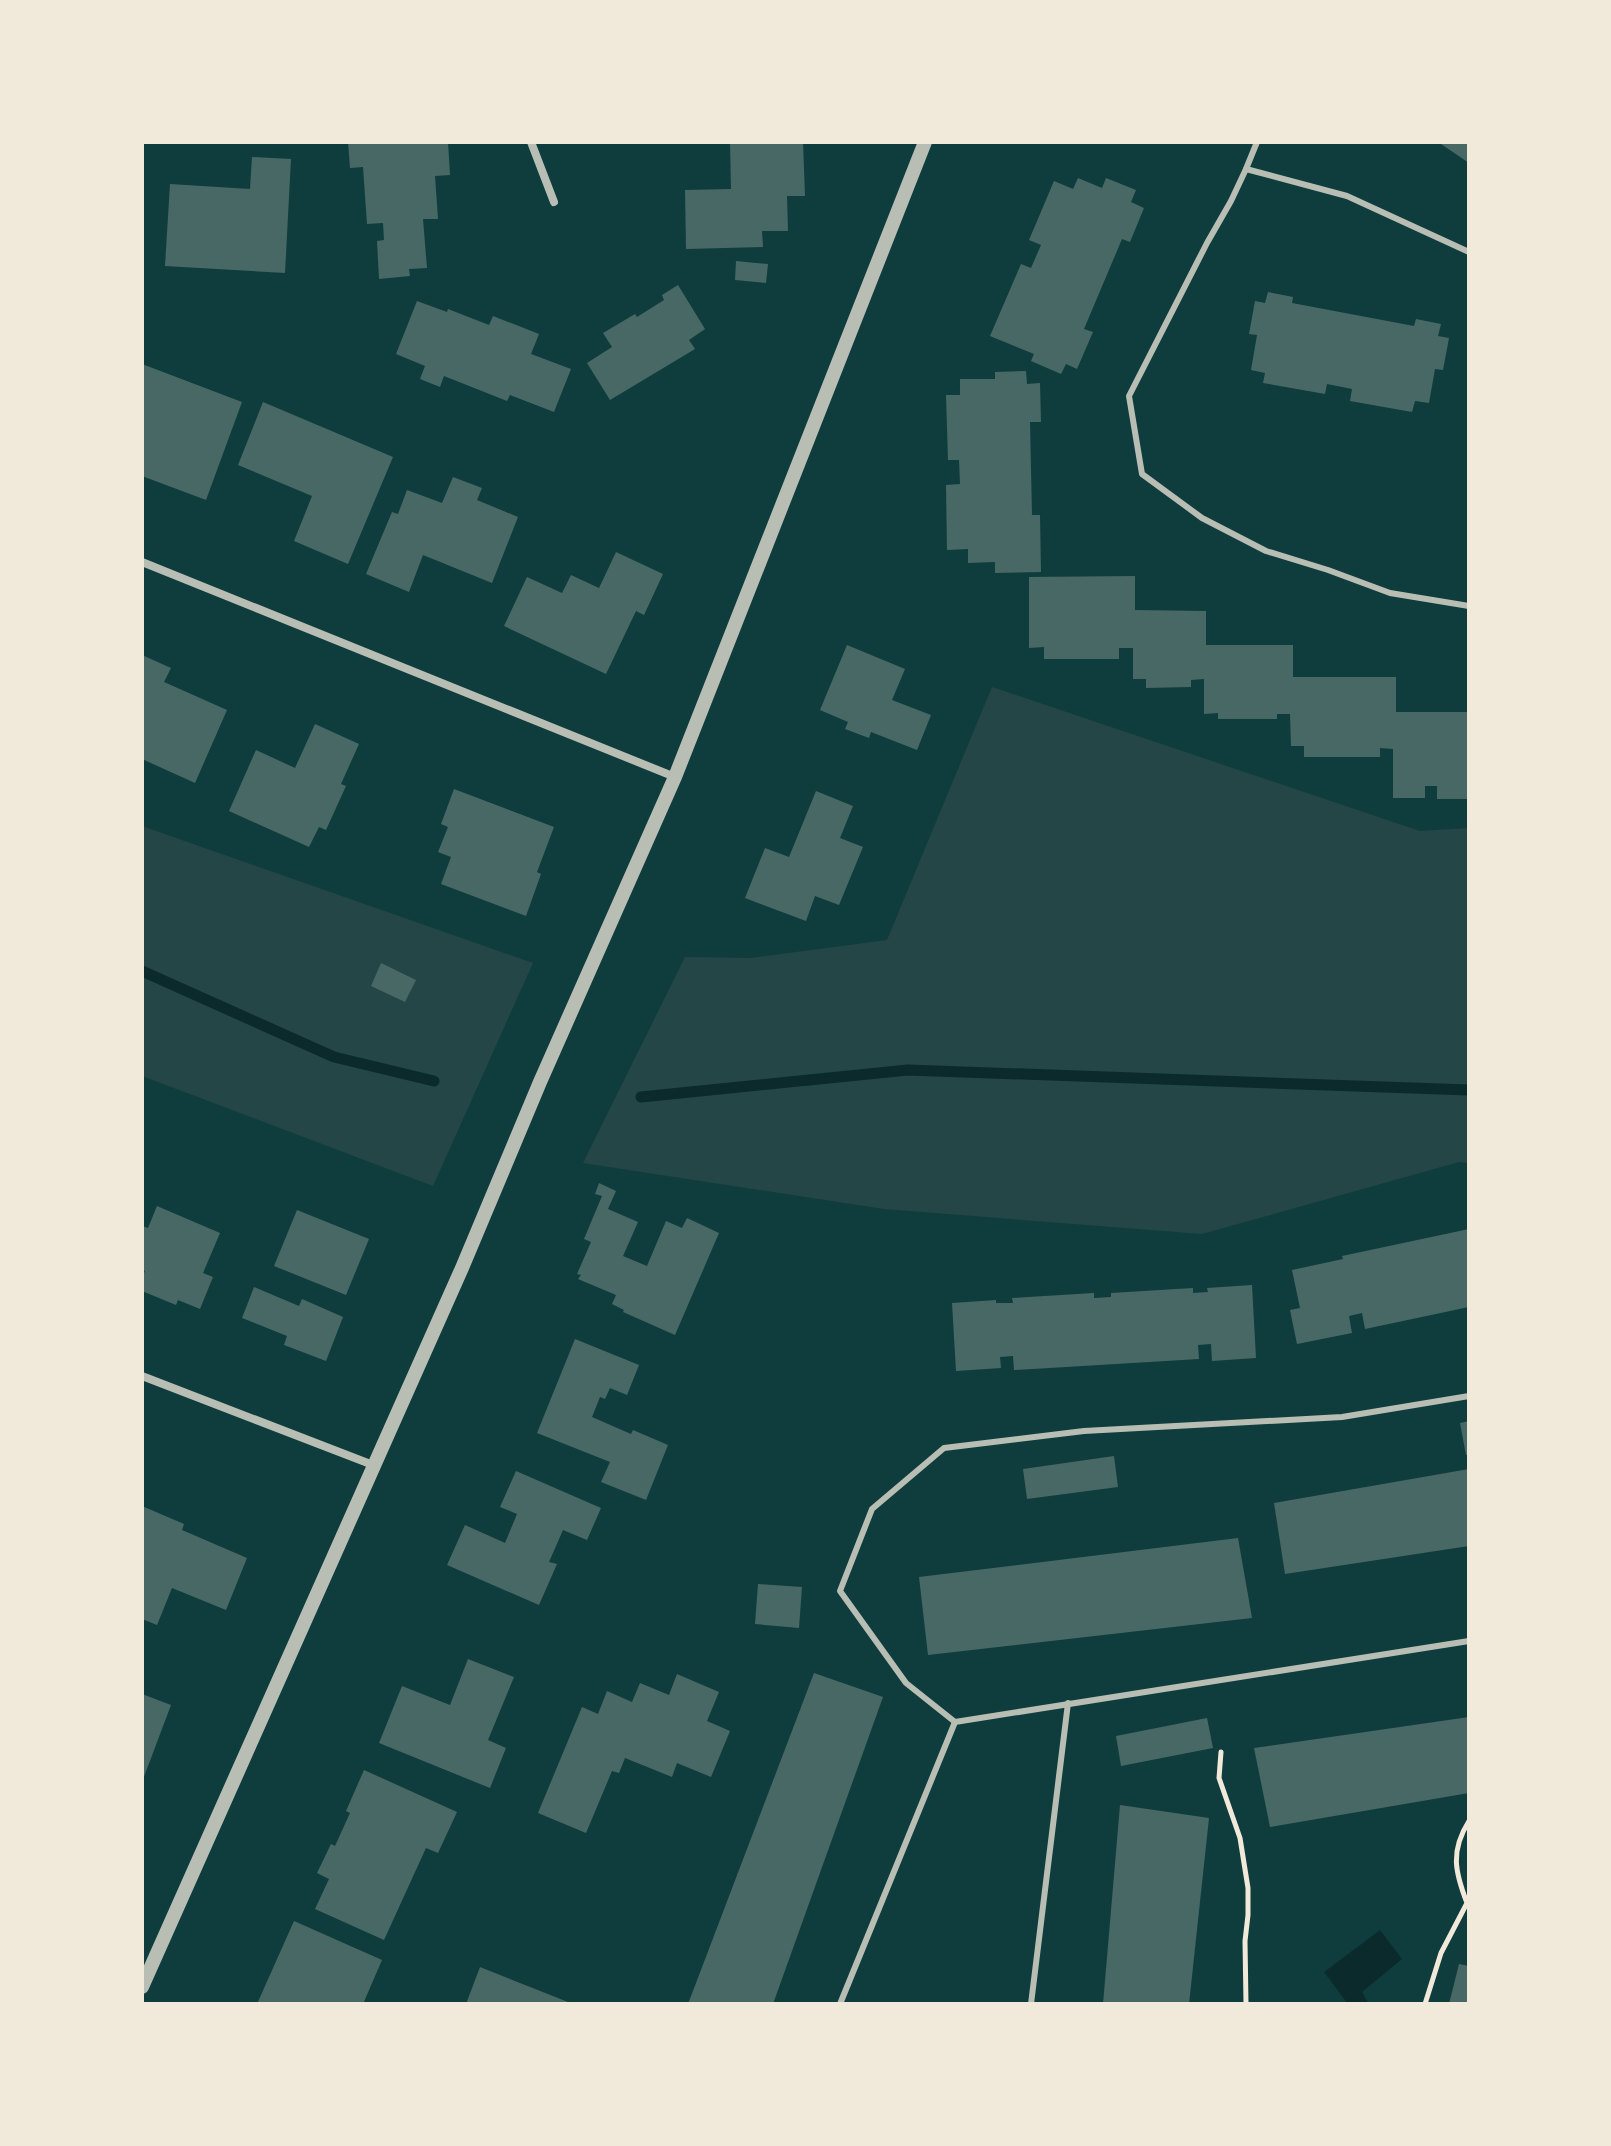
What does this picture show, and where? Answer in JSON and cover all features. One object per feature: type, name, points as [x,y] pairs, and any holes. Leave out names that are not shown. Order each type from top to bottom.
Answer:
[{"type":"street","points":[[531,142],[554,202]]},
{"type":"street","points":[[142,1987],[462,1268],[540,1082],[675,777],[925,142]]},
{"type":"street","points":[[142,562],[675,777]]},
{"type":"street","points":[[142,1376],[373,1465]]},
{"type":"lane","points":[[1257,142],[1231,201],[1129,396],[1142,474],[1202,518],[1266,551],[1390,593],[1469,606]]},
{"type":"lane","points":[[1246,169],[1347,196],[1469,252]]},
{"type":"lane","points":[[1469,1396],[1342,1417],[1084,1431],[944,1448],[872,1509],[840,1591],[906,1683],[955,1722],[1469,1641]]},
{"type":"lane","points":[[1031,2004],[1068,1703]]},
{"type":"lane","points":[[840,2004],[955,1722]]},
{"type":"path","points":[[1221,1752],[1219,1778],[1240,1838],[1248,1888],[1246,2004]]},
{"type":"path","points":[[1425,2004],[1441,1953],[1467,1903],[1457,1879],[1455,1856],[1462,1832],[1469,1821]]},
{"type":"shaded area","points":[[992,687],[1420,831],[1469,828],[1469,1163],[1459,1162],[1202,1234],[884,1209],[583,1163],[685,957],[751,958],[887,940]]},
{"type":"shaded area","points":[[142,826],[533,963],[433,1186],[142,1076]]},
{"type":"shaded area","points":[[1380,1930],[1402,1959],[1362,1992],[1369,2004],[1348,2004],[1324,1972]]},
{"type":"building","points":[[348,142],[448,142],[450,175],[435,176],[438,219],[423,219],[427,268],[409,269],[410,276],[379,279],[377,241],[384,240],[383,223],[367,224],[363,167],[350,168]]},
{"type":"building","points":[[730,142],[803,142],[805,196],[787,196],[788,231],[762,231],[763,247],[686,249],[685,190],[731,189]]},
{"type":"building","points":[[1438,142],[1469,142],[1469,163]]},
{"type":"building","points":[[252,157],[291,159],[285,273],[165,266],[170,184],[250,189]]},
{"type":"building","points":[[1078,178],[1102,188],[1106,178],[1136,190],[1131,202],[1144,208],[1130,242],[1122,239],[1084,329],[1093,332],[1077,369],[1066,364],[1061,374],[1031,361],[1034,354],[990,336],[1021,264],[1031,268],[1041,245],[1029,240],[1054,181],[1073,189]]},
{"type":"building","points":[[736,261],[768,264],[766,283],[735,280]]},
{"type":"building","points":[[678,285],[705,329],[689,340],[695,349],[610,400],[587,363],[612,347],[603,333],[664,300],[662,295]]},
{"type":"building","points":[[1268,292],[1293,297],[1292,303],[1414,326],[1416,319],[1441,324],[1438,336],[1449,338],[1443,370],[1435,369],[1429,403],[1415,401],[1412,412],[1350,401],[1352,389],[1327,384],[1325,394],[1263,383],[1265,373],[1251,370],[1257,335],[1249,334],[1255,301],[1265,303]]},
{"type":"building","points":[[417,301],[489,325],[493,316],[539,334],[531,354],[571,369],[554,412],[510,395],[507,401],[444,376],[440,387],[420,379],[425,366],[396,354]]},
{"type":"building","points":[[142,364],[242,402],[206,500],[142,476]]},
{"type":"building","points":[[1026,371],[1027,384],[1040,383],[1041,422],[1030,422],[1032,515],[1040,515],[1041,572],[995,573],[995,562],[968,563],[968,549],[947,550],[946,485],[960,484],[959,460],[948,460],[946,395],[960,395],[960,379],[995,379],[995,372]]},
{"type":"building","points":[[263,402],[393,457],[348,564],[294,541],[312,496],[238,465]]},
{"type":"building","points":[[453,477],[482,488],[477,500],[518,517],[492,583],[423,555],[409,592],[366,574],[392,512],[398,514],[407,490],[442,503]]},
{"type":"building","points":[[616,552],[663,574],[644,615],[636,611],[606,674],[504,626],[527,577],[562,593],[571,575],[599,588]]},
{"type":"building","points":[[1135,576],[1135,610],[1206,611],[1206,645],[1293,645],[1293,677],[1396,677],[1396,712],[1469,712],[1469,799],[1437,799],[1437,786],[1425,786],[1425,798],[1393,798],[1393,749],[1380,748],[1380,757],[1304,757],[1304,746],[1291,746],[1290,714],[1277,714],[1277,719],[1218,719],[1218,713],[1204,714],[1204,679],[1191,680],[1191,687],[1146,688],[1146,679],[1133,679],[1133,648],[1119,648],[1119,659],[1044,659],[1044,647],[1029,648],[1029,577]]},
{"type":"building","points":[[847,645],[905,669],[892,700],[931,715],[917,750],[871,732],[869,738],[845,729],[848,722],[820,710]]},
{"type":"building","points":[[142,655],[171,668],[164,682],[227,710],[195,783],[142,759]]},
{"type":"building","points":[[315,724],[359,744],[341,784],[346,786],[326,830],[319,827],[309,847],[229,811],[256,750],[295,768]]},
{"type":"building","points":[[454,789],[554,827],[537,872],[541,874],[526,916],[441,884],[451,857],[438,852],[448,827],[441,824]]},
{"type":"building","points":[[816,791],[853,806],[840,838],[863,847],[839,905],[815,896],[806,921],[745,898],[765,848],[789,857]]},
{"type":"building","points":[[381,963],[416,980],[405,1002],[371,986]]},
{"type":"building","points":[[599,1183],[616,1191],[608,1209],[638,1222],[623,1256],[647,1266],[666,1221],[682,1228],[687,1218],[719,1233],[675,1335],[623,1312],[612,1304],[616,1295],[578,1279],[581,1275],[577,1274],[591,1242],[584,1239],[602,1196],[595,1194]]},
{"type":"building","points":[[157,1206],[220,1233],[203,1273],[213,1277],[200,1309],[178,1300],[176,1305],[142,1291],[145,1271],[142,1270],[142,1226],[148,1228]]},
{"type":"building","points":[[297,1210],[369,1239],[346,1295],[274,1266]]},
{"type":"building","points":[[1469,1229],[1469,1307],[1365,1329],[1362,1313],[1349,1316],[1352,1333],[1297,1344],[1290,1310],[1300,1308],[1292,1270]]},
{"type":"building","points":[[1252,1285],[1256,1358],[1212,1361],[1211,1344],[1198,1345],[1199,1359],[1014,1370],[1013,1356],[1000,1357],[1001,1368],[956,1371],[952,1303],[996,1300],[996,1303],[1013,1303],[1012,1298],[1094,1293],[1094,1298],[1111,1297],[1111,1293],[1193,1288],[1193,1293],[1208,1292],[1207,1288]]},
{"type":"building","points":[[254,1287],[299,1306],[302,1299],[343,1317],[326,1361],[284,1345],[287,1336],[242,1318]]},
{"type":"building","points":[[575,1339],[639,1365],[627,1395],[610,1388],[605,1399],[600,1397],[592,1417],[631,1434],[633,1430],[668,1445],[646,1500],[601,1482],[610,1462],[537,1433]]},
{"type":"building","points":[[1469,1421],[1469,1455],[1466,1455],[1460,1423]]},
{"type":"building","points":[[1114,1456],[1118,1487],[1027,1499],[1023,1469]]},
{"type":"building","points":[[1469,1469],[1469,1546],[1285,1574],[1274,1503]]},
{"type":"building","points":[[516,1471],[601,1508],[587,1540],[563,1530],[549,1562],[557,1564],[539,1605],[447,1565],[465,1525],[505,1543],[517,1514],[500,1507]]},
{"type":"building","points":[[142,1506],[184,1524],[182,1530],[247,1558],[226,1610],[172,1588],[157,1625],[142,1619]]},
{"type":"building","points":[[1238,1538],[1252,1618],[928,1655],[919,1577]]},
{"type":"building","points":[[758,1584],[802,1587],[799,1628],[755,1624]]},
{"type":"building","points":[[468,1659],[514,1677],[488,1740],[506,1748],[490,1788],[379,1743],[402,1686],[450,1705]]},
{"type":"building","points":[[814,1673],[883,1697],[773,2004],[688,2004]]},
{"type":"building","points":[[677,1674],[719,1692],[707,1721],[730,1731],[711,1777],[677,1763],[672,1777],[625,1758],[619,1773],[612,1771],[586,1833],[538,1813],[582,1707],[598,1714],[607,1691],[632,1702],[640,1683],[669,1695]]},
{"type":"building","points":[[142,1694],[171,1705],[142,1782]]},
{"type":"building","points":[[1469,1717],[1469,1793],[1270,1827],[1254,1748]]},
{"type":"building","points":[[1207,1718],[1213,1748],[1121,1766],[1116,1736]]},
{"type":"building","points":[[364,1770],[457,1812],[438,1853],[426,1848],[384,1940],[315,1909],[329,1879],[317,1873],[331,1844],[335,1846]]},
{"type":"building","points":[[1120,1805],[1209,1818],[1189,2004],[1103,2004]]},
{"type":"building","points":[[294,1921],[382,1960],[363,2004],[257,2004]]},
{"type":"building","points":[[1459,1964],[1469,1966],[1469,2004],[1449,2004]]},
{"type":"building","points":[[480,1967],[573,2004],[466,2004]]},
{"type":"waterway","points":[[142,971],[334,1057],[434,1081]]},
{"type":"waterway","points":[[641,1097],[908,1070],[1469,1090]]}]
